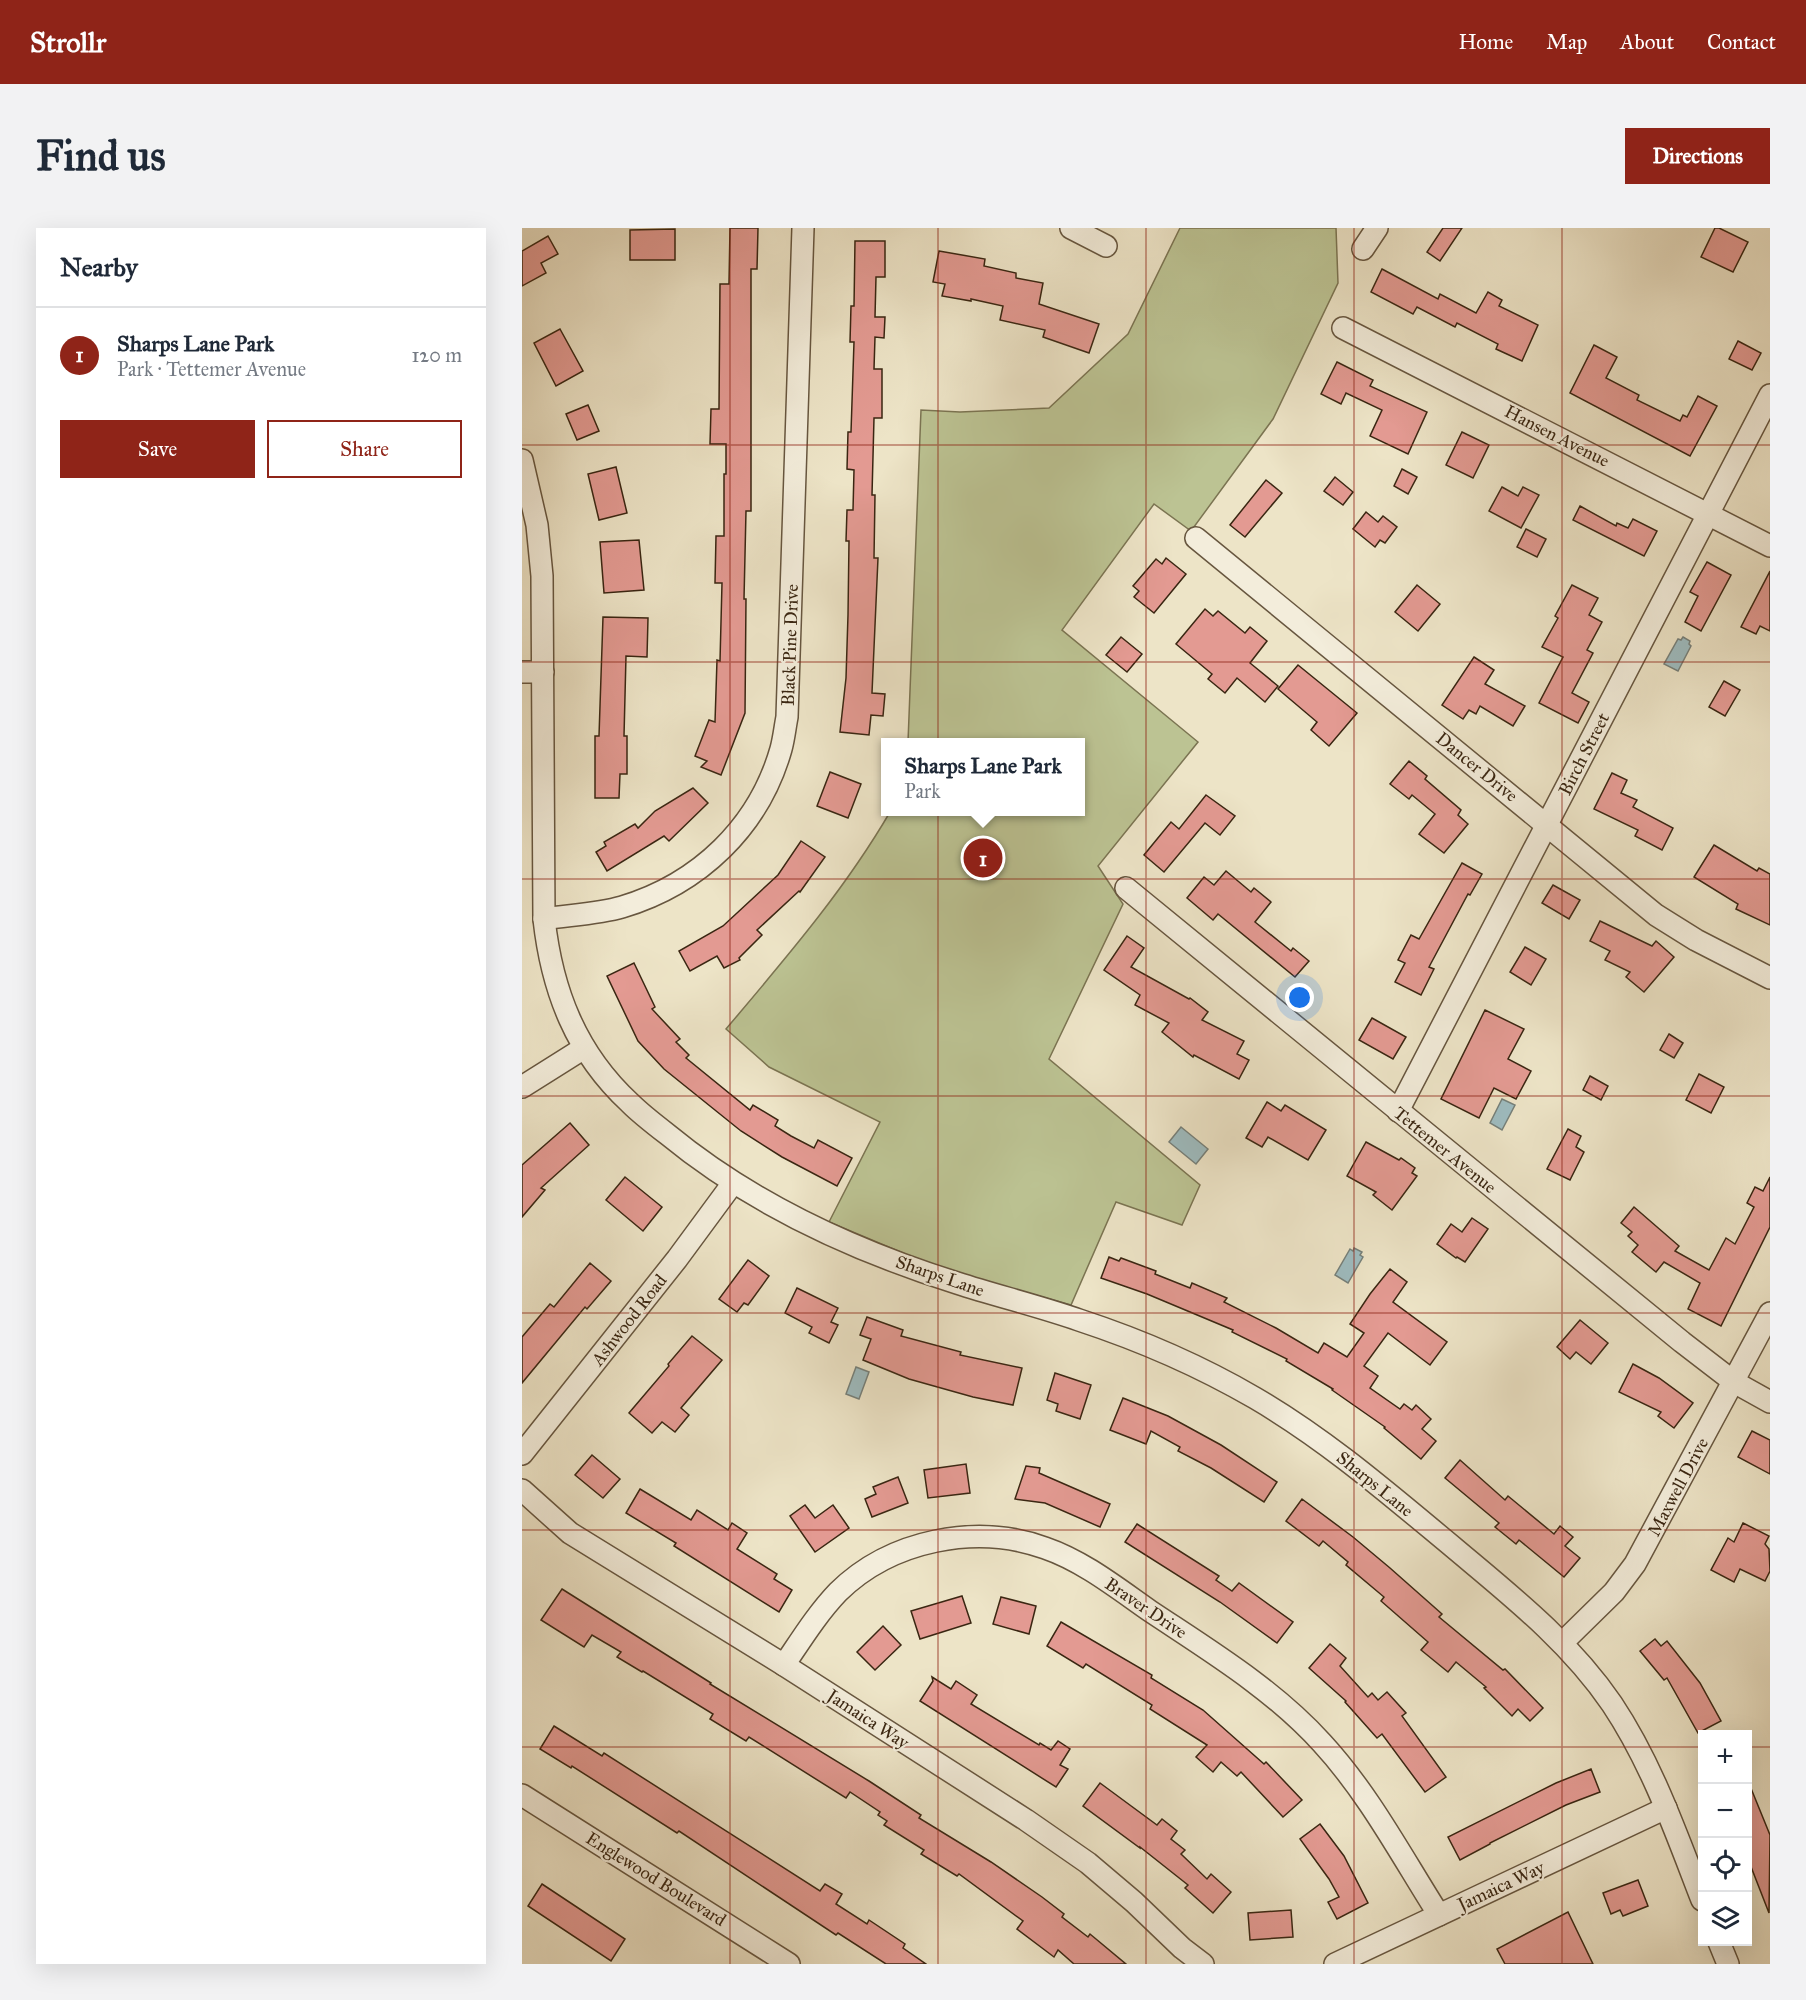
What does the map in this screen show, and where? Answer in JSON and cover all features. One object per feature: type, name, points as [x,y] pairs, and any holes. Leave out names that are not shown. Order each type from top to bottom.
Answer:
[{"type":"street","name":"Black Pine Drive","points":[[544,919],[619,908],[652,896],[684,880],[712,859],[734,837],[753,812],[770,781],[782,747],[788,717],[803,228]]},
{"type":"street","points":[[1071,228],[1106,246]]},
{"type":"street","points":[[1364,249],[1377,228]]},
{"type":"street","name":"Hansen Avenue","points":[[1343,328],[1770,546]]},
{"type":"street","name":"Birch Street","points":[[1398,1112],[1770,395]]},
{"type":"street","name":"Sharps Lane","points":[[522,460],[538,535],[542,576],[532,672],[547,947],[566,1013],[584,1048],[608,1081],[631,1104],[693,1155],[733,1184],[795,1219],[885,1258],[954,1282],[1078,1319],[1138,1341],[1254,1398],[1308,1432],[1360,1470],[1532,1614],[1585,1668],[1612,1705],[1639,1750],[1666,1808],[1699,1892]]},
{"type":"street","name":"Dancer Drive","points":[[1196,538],[1548,824],[1656,915],[1696,940],[1770,978]]},
{"type":"street","name":"Tettemer Avenue","points":[[1126,888],[1398,1112],[1734,1382],[1770,1402]]},
{"type":"street","points":[[522,1087],[584,1048]]},
{"type":"street","name":"Ashwood Road","points":[[522,1454],[677,1259],[733,1184]]},
{"type":"street","name":"Maxwell Drive","points":[[1562,1642],[1614,1592],[1635,1564],[1770,1313]]},
{"type":"street","name":"Jamaica Way","points":[[522,1490],[570,1533],[784,1665],[1026,1820],[1088,1863],[1134,1902],[1182,1948],[1203,1964]]},
{"type":"street","name":"Braver Drive","points":[[784,1665],[818,1615],[839,1592],[864,1572],[891,1556],[921,1545],[952,1538],[1018,1540],[1045,1548],[1090,1570],[1251,1678],[1292,1712],[1323,1743],[1356,1784],[1439,1915]]},
{"type":"street","name":"Englewood Boulevard","points":[[522,1795],[789,1964]]},
{"type":"street","name":"Jamaica Way","points":[[1335,1964],[1666,1808]]},
{"type":"street","points":[[1721,1946],[1728,1964]]},
{"type":"green space","points":[[1180,228],[1336,228],[1338,283],[1273,419],[1191,531],[1154,504],[1062,630],[1198,742],[1098,866],[1123,904],[1049,1059],[1200,1185],[1182,1225],[1116,1202],[1071,1305],[941,1269],[829,1222],[880,1122],[769,1067],[726,1029],[833,897],[888,816],[1085,816],[1085,738],[908,738],[921,410],[960,412],[1049,408],[1128,334]]},
{"type":"water","points":[[1683,637],[1690,641],[1691,646],[1678,671],[1664,664],[1678,639],[1681,640]]},
{"type":"water","points":[[1502,1099],[1515,1105],[1502,1130],[1490,1123]]},
{"type":"water","points":[[1181,1127],[1208,1149],[1196,1164],[1169,1142]]},
{"type":"water","points":[[1354,1248],[1362,1252],[1360,1255],[1363,1257],[1348,1283],[1335,1275],[1350,1249],[1353,1251]]},
{"type":"water","points":[[856,1367],[869,1372],[859,1399],[846,1394]]},
{"type":"building","points":[[730,228],[758,228],[757,269],[751,269],[751,511],[746,511],[745,713],[721,775],[701,767],[707,761],[695,756],[709,720],[715,722],[717,660],[720,661],[722,583],[715,583],[716,536],[724,536],[726,444],[710,444],[711,409],[719,409],[720,284],[729,284]]},
{"type":"building","points":[[1443,228],[1462,228],[1440,261],[1427,252]]},
{"type":"building","points":[[1715,228],[1748,242],[1733,272],[1701,257]]},
{"type":"building","points":[[675,229],[675,260],[630,260],[630,230]]},
{"type":"building","points":[[548,236],[558,254],[541,263],[546,273],[522,286],[522,251]]},
{"type":"building","points":[[855,241],[885,241],[885,277],[876,277],[875,317],[885,317],[884,338],[875,337],[874,369],[882,369],[882,418],[874,418],[872,495],[875,495],[874,558],[878,558],[872,693],[885,694],[883,716],[871,715],[869,735],[840,732],[846,678],[848,615],[847,510],[853,510],[854,470],[847,469],[848,432],[851,432],[854,342],[850,342],[851,306],[854,306]]},
{"type":"building","points":[[939,251],[985,259],[984,266],[1016,273],[1016,278],[1043,283],[1039,304],[1099,324],[1089,353],[1043,337],[1045,330],[1000,320],[1003,306],[942,296],[945,284],[933,282]]},
{"type":"building","points":[[1382,269],[1438,299],[1440,294],[1476,313],[1488,292],[1502,300],[1499,306],[1538,325],[1522,361],[1496,349],[1498,344],[1457,323],[1455,327],[1417,307],[1413,314],[1371,292]]},
{"type":"building","points":[[560,329],[583,371],[556,386],[534,343]]},
{"type":"building","points":[[1738,341],[1761,353],[1752,370],[1729,359]]},
{"type":"building","points":[[1594,345],[1617,357],[1606,378],[1639,395],[1637,400],[1680,421],[1683,415],[1687,417],[1698,396],[1717,406],[1690,456],[1570,393]]},
{"type":"building","points":[[1337,362],[1373,380],[1370,386],[1427,412],[1408,454],[1370,436],[1382,410],[1346,393],[1341,404],[1321,394]]},
{"type":"building","points":[[588,405],[599,431],[577,440],[566,414]]},
{"type":"building","points":[[1462,432],[1489,445],[1473,478],[1446,465]]},
{"type":"building","points":[[616,467],[627,513],[599,520],[588,474]]},
{"type":"building","points":[[1402,469],[1417,477],[1408,494],[1394,486]]},
{"type":"building","points":[[1335,477],[1353,492],[1343,505],[1324,491]]},
{"type":"building","points":[[1266,480],[1282,493],[1245,537],[1230,525]]},
{"type":"building","points":[[1502,487],[1518,496],[1523,487],[1539,495],[1521,528],[1489,511]]},
{"type":"building","points":[[1580,506],[1616,526],[1617,523],[1628,528],[1633,519],[1657,531],[1644,556],[1573,520]]},
{"type":"building","points":[[1366,512],[1378,522],[1383,516],[1397,527],[1385,543],[1380,540],[1375,547],[1353,529]]},
{"type":"building","points":[[1526,529],[1546,539],[1537,557],[1517,547]]},
{"type":"building","points":[[639,540],[644,590],[604,593],[600,542]]},
{"type":"building","points":[[1166,558],[1186,574],[1154,613],[1134,597],[1139,591],[1133,586],[1156,559],[1162,564]]},
{"type":"building","points":[[1707,562],[1731,575],[1701,631],[1685,622],[1698,596],[1690,592]]},
{"type":"building","points":[[1770,571],[1770,631],[1760,626],[1756,634],[1741,627]]},
{"type":"building","points":[[1417,585],[1440,604],[1418,631],[1395,612]]},
{"type":"building","points":[[1572,585],[1598,598],[1589,615],[1602,622],[1587,650],[1593,653],[1572,693],[1589,702],[1578,723],[1539,703],[1563,657],[1542,647],[1558,618],[1555,616]]},
{"type":"building","points":[[1205,609],[1213,616],[1218,611],[1245,633],[1250,627],[1267,641],[1250,663],[1278,686],[1265,702],[1237,678],[1225,693],[1208,679],[1212,674],[1176,644]]},
{"type":"building","points":[[603,617],[648,618],[647,657],[626,656],[624,736],[627,736],[627,774],[620,774],[619,798],[595,798],[595,736],[599,736]]},
{"type":"building","points":[[1121,637],[1142,654],[1127,672],[1106,655]]},
{"type":"building","points":[[1474,657],[1494,670],[1485,684],[1525,706],[1513,726],[1480,706],[1476,714],[1469,710],[1463,719],[1442,705]]},
{"type":"building","points":[[1298,665],[1357,713],[1329,746],[1311,730],[1317,722],[1278,689]]},
{"type":"building","points":[[1724,681],[1740,690],[1725,716],[1709,707]]},
{"type":"building","points":[[1409,761],[1427,776],[1425,779],[1461,810],[1458,815],[1468,824],[1444,853],[1419,834],[1435,814],[1412,795],[1409,799],[1390,784]]},
{"type":"building","points":[[830,772],[861,784],[848,818],[817,806]]},
{"type":"building","points":[[1612,773],[1627,780],[1621,793],[1637,800],[1633,807],[1673,828],[1662,850],[1635,836],[1638,830],[1594,809]]},
{"type":"building","points":[[693,788],[708,803],[669,841],[664,836],[607,871],[596,852],[606,846],[604,842],[635,824],[638,828],[655,811]]},
{"type":"building","points":[[1206,795],[1235,816],[1220,835],[1205,823],[1164,872],[1144,855],[1171,822],[1179,829]]},
{"type":"building","points":[[801,841],[825,857],[800,892],[757,930],[762,935],[739,958],[740,960],[724,968],[717,956],[690,971],[679,951],[723,926],[778,875]]},
{"type":"building","points":[[1714,845],[1757,871],[1759,868],[1770,874],[1770,925],[1736,909],[1738,904],[1694,877]]},
{"type":"building","points":[[1462,863],[1482,874],[1470,895],[1468,894],[1429,967],[1434,969],[1421,995],[1395,982],[1405,963],[1398,960],[1411,935],[1419,939]]},
{"type":"building","points":[[1226,871],[1251,892],[1254,888],[1271,902],[1255,922],[1291,951],[1293,948],[1309,961],[1295,977],[1218,914],[1213,920],[1187,898],[1204,877],[1214,885]]},
{"type":"building","points":[[1553,885],[1580,900],[1569,919],[1542,903]]},
{"type":"building","points":[[1600,921],[1652,946],[1656,941],[1674,957],[1644,992],[1626,977],[1630,972],[1605,960],[1610,951],[1590,941]]},
{"type":"building","points":[[1127,936],[1144,948],[1131,967],[1190,998],[1208,1012],[1202,1020],[1244,1041],[1237,1054],[1249,1060],[1239,1079],[1194,1055],[1193,1057],[1162,1032],[1169,1023],[1135,1005],[1140,995],[1104,970]]},
{"type":"building","points":[[1525,947],[1546,959],[1531,985],[1510,972]]},
{"type":"building","points":[[634,963],[655,1007],[652,1009],[680,1039],[676,1042],[689,1055],[686,1058],[750,1110],[753,1105],[778,1120],[775,1126],[791,1136],[814,1148],[818,1140],[852,1158],[837,1186],[782,1157],[741,1131],[664,1069],[638,1041],[607,976]]},
{"type":"building","points":[[1485,1010],[1524,1029],[1508,1059],[1531,1071],[1516,1099],[1494,1088],[1479,1118],[1441,1099]]},
{"type":"building","points":[[1372,1018],[1406,1037],[1393,1059],[1359,1040]]},
{"type":"building","points":[[1669,1034],[1683,1043],[1674,1058],[1660,1050]]},
{"type":"building","points":[[1699,1074],[1724,1087],[1711,1113],[1686,1100]]},
{"type":"building","points":[[1590,1076],[1608,1086],[1601,1100],[1583,1090]]},
{"type":"building","points":[[1267,1102],[1281,1111],[1285,1105],[1326,1130],[1308,1160],[1268,1137],[1262,1147],[1246,1138]]},
{"type":"building","points":[[570,1123],[589,1145],[541,1188],[545,1190],[522,1217],[522,1165]]},
{"type":"building","points":[[1568,1129],[1581,1136],[1576,1147],[1584,1152],[1570,1180],[1547,1169]]},
{"type":"building","points":[[1366,1142],[1399,1160],[1401,1158],[1415,1168],[1412,1173],[1417,1176],[1392,1210],[1373,1195],[1376,1192],[1347,1176]]},
{"type":"building","points":[[625,1177],[662,1207],[643,1231],[606,1200]]},
{"type":"building","points":[[1770,1177],[1770,1227],[1721,1326],[1688,1309],[1700,1283],[1664,1262],[1656,1272],[1632,1252],[1638,1245],[1628,1236],[1632,1232],[1621,1223],[1634,1207],[1679,1246],[1675,1251],[1709,1270],[1726,1238],[1735,1244],[1754,1207],[1747,1203],[1755,1187],[1763,1191]]},
{"type":"building","points":[[1472,1218],[1488,1229],[1465,1262],[1437,1244],[1451,1224],[1462,1232]]},
{"type":"building","points":[[1109,1257],[1119,1261],[1121,1258],[1156,1271],[1155,1274],[1190,1288],[1192,1283],[1227,1298],[1224,1302],[1276,1328],[1318,1353],[1324,1343],[1347,1357],[1364,1333],[1350,1324],[1390,1269],[1407,1282],[1393,1302],[1447,1342],[1430,1365],[1388,1333],[1364,1366],[1378,1376],[1370,1388],[1400,1409],[1404,1404],[1412,1410],[1416,1405],[1431,1419],[1422,1429],[1436,1441],[1421,1459],[1385,1427],[1333,1389],[1286,1361],[1287,1359],[1232,1332],[1233,1330],[1147,1294],[1101,1278]]},
{"type":"building","points":[[748,1260],[769,1276],[748,1305],[744,1303],[737,1312],[719,1299]]},
{"type":"building","points":[[590,1263],[611,1281],[587,1309],[585,1307],[522,1383],[522,1337],[550,1304],[554,1307]]},
{"type":"building","points":[[797,1288],[838,1308],[831,1322],[838,1325],[829,1343],[809,1333],[812,1327],[785,1313]]},
{"type":"building","points":[[867,1317],[903,1330],[901,1336],[961,1352],[960,1355],[1022,1368],[1013,1405],[973,1397],[909,1379],[863,1360],[871,1339],[860,1335]]},
{"type":"building","points":[[1580,1320],[1608,1343],[1591,1364],[1576,1352],[1570,1359],[1557,1347]]},
{"type":"building","points":[[692,1336],[722,1360],[681,1408],[689,1415],[675,1432],[662,1422],[652,1433],[629,1413]]},
{"type":"building","points":[[1633,1364],[1659,1378],[1693,1403],[1674,1428],[1658,1416],[1661,1412],[1619,1392]]},
{"type":"building","points":[[1055,1373],[1091,1385],[1080,1419],[1056,1411],[1058,1404],[1047,1400]]},
{"type":"building","points":[[1123,1398],[1168,1416],[1221,1445],[1277,1482],[1264,1502],[1211,1468],[1178,1451],[1180,1447],[1151,1431],[1146,1444],[1110,1430]]},
{"type":"building","points":[[1752,1431],[1770,1440],[1770,1474],[1738,1457]]},
{"type":"building","points":[[592,1455],[620,1479],[603,1498],[575,1475]]},
{"type":"building","points":[[1460,1460],[1505,1500],[1508,1496],[1554,1534],[1560,1526],[1573,1537],[1565,1546],[1580,1558],[1564,1577],[1519,1540],[1516,1544],[1495,1527],[1499,1523],[1445,1478]]},
{"type":"building","points":[[966,1464],[970,1493],[928,1498],[924,1470]]},
{"type":"building","points":[[1026,1466],[1040,1468],[1039,1473],[1110,1504],[1100,1527],[1045,1503],[1015,1499]]},
{"type":"building","points":[[898,1477],[908,1503],[872,1517],[865,1499],[876,1494],[873,1487]]},
{"type":"building","points":[[640,1489],[691,1520],[697,1510],[728,1530],[732,1523],[747,1533],[737,1549],[777,1574],[774,1579],[792,1590],[779,1612],[674,1546],[676,1543],[626,1513]]},
{"type":"building","points":[[1302,1499],[1390,1568],[1442,1614],[1439,1617],[1503,1670],[1505,1669],[1543,1708],[1530,1721],[1518,1709],[1512,1716],[1484,1688],[1486,1687],[1456,1662],[1448,1672],[1421,1650],[1428,1642],[1381,1601],[1384,1597],[1346,1565],[1348,1562],[1323,1541],[1319,1546],[1286,1521]]},
{"type":"building","points":[[805,1505],[815,1518],[833,1505],[849,1528],[815,1552],[790,1516]]},
{"type":"building","points":[[1743,1523],[1769,1536],[1765,1544],[1769,1549],[1770,1571],[1765,1581],[1740,1569],[1734,1582],[1711,1570],[1728,1538],[1734,1542]]},
{"type":"building","points":[[1137,1524],[1219,1576],[1216,1580],[1232,1591],[1239,1583],[1293,1622],[1277,1643],[1220,1602],[1125,1542]]},
{"type":"building","points":[[562,1589],[921,1815],[919,1818],[991,1862],[1042,1897],[1064,1914],[1062,1917],[1088,1937],[1090,1934],[1126,1964],[1074,1964],[1058,1950],[1054,1957],[1017,1929],[1023,1921],[959,1874],[957,1876],[921,1854],[924,1850],[884,1825],[887,1821],[878,1815],[880,1812],[850,1792],[846,1798],[749,1737],[746,1741],[710,1719],[713,1714],[617,1657],[621,1652],[592,1635],[584,1647],[541,1620]]},
{"type":"building","points":[[962,1596],[971,1623],[920,1639],[911,1611]]},
{"type":"building","points":[[1001,1597],[1036,1606],[1029,1634],[993,1624]]},
{"type":"building","points":[[1061,1622],[1152,1675],[1151,1678],[1203,1710],[1264,1764],[1266,1762],[1302,1800],[1283,1817],[1241,1772],[1237,1776],[1221,1762],[1213,1772],[1196,1757],[1207,1745],[1150,1709],[1152,1705],[1086,1664],[1083,1668],[1047,1646]]},
{"type":"building","points":[[883,1626],[901,1645],[875,1670],[857,1652]]},
{"type":"building","points":[[1655,1639],[1661,1646],[1667,1641],[1700,1683],[1721,1721],[1704,1730],[1698,1730],[1698,1733],[1667,1678],[1664,1680],[1640,1651]]},
{"type":"building","points":[[1330,1644],[1346,1658],[1340,1666],[1368,1697],[1372,1693],[1378,1700],[1387,1692],[1406,1713],[1402,1716],[1446,1777],[1425,1792],[1382,1734],[1377,1738],[1346,1701],[1309,1668]]},
{"type":"building","points":[[932,1677],[951,1689],[956,1681],[977,1695],[971,1704],[1039,1745],[1040,1743],[1051,1750],[1058,1741],[1070,1749],[1060,1765],[1068,1769],[1056,1787],[920,1701],[933,1681]]},
{"type":"building","points":[[554,1726],[602,1756],[604,1753],[820,1891],[825,1884],[842,1894],[836,1904],[867,1924],[869,1920],[905,1944],[903,1948],[926,1964],[886,1964],[838,1933],[836,1935],[679,1831],[677,1833],[572,1766],[571,1768],[540,1749]]},
{"type":"building","points":[[1591,1769],[1600,1792],[1566,1805],[1460,1860],[1448,1837],[1556,1783]]},
{"type":"building","points":[[1100,1783],[1157,1825],[1162,1819],[1177,1831],[1171,1839],[1185,1850],[1181,1854],[1207,1879],[1211,1874],[1231,1892],[1213,1913],[1185,1888],[1188,1885],[1083,1806]]},
{"type":"building","points":[[1752,1791],[1770,1835],[1769,1913],[1752,1869]]},
{"type":"building","points":[[1320,1824],[1344,1856],[1368,1903],[1337,1919],[1328,1902],[1339,1897],[1300,1839]]},
{"type":"building","points":[[1638,1880],[1648,1906],[1623,1916],[1620,1910],[1611,1914],[1603,1893]]},
{"type":"building","points":[[542,1884],[625,1939],[611,1961],[528,1906]]},
{"type":"building","points":[[1291,1910],[1293,1937],[1250,1940],[1248,1913]]},
{"type":"building","points":[[1568,1912],[1593,1964],[1505,1964],[1497,1949]]},
{"type":"place","name":"Sharps Lane Park","points":[[983,858]]}]
